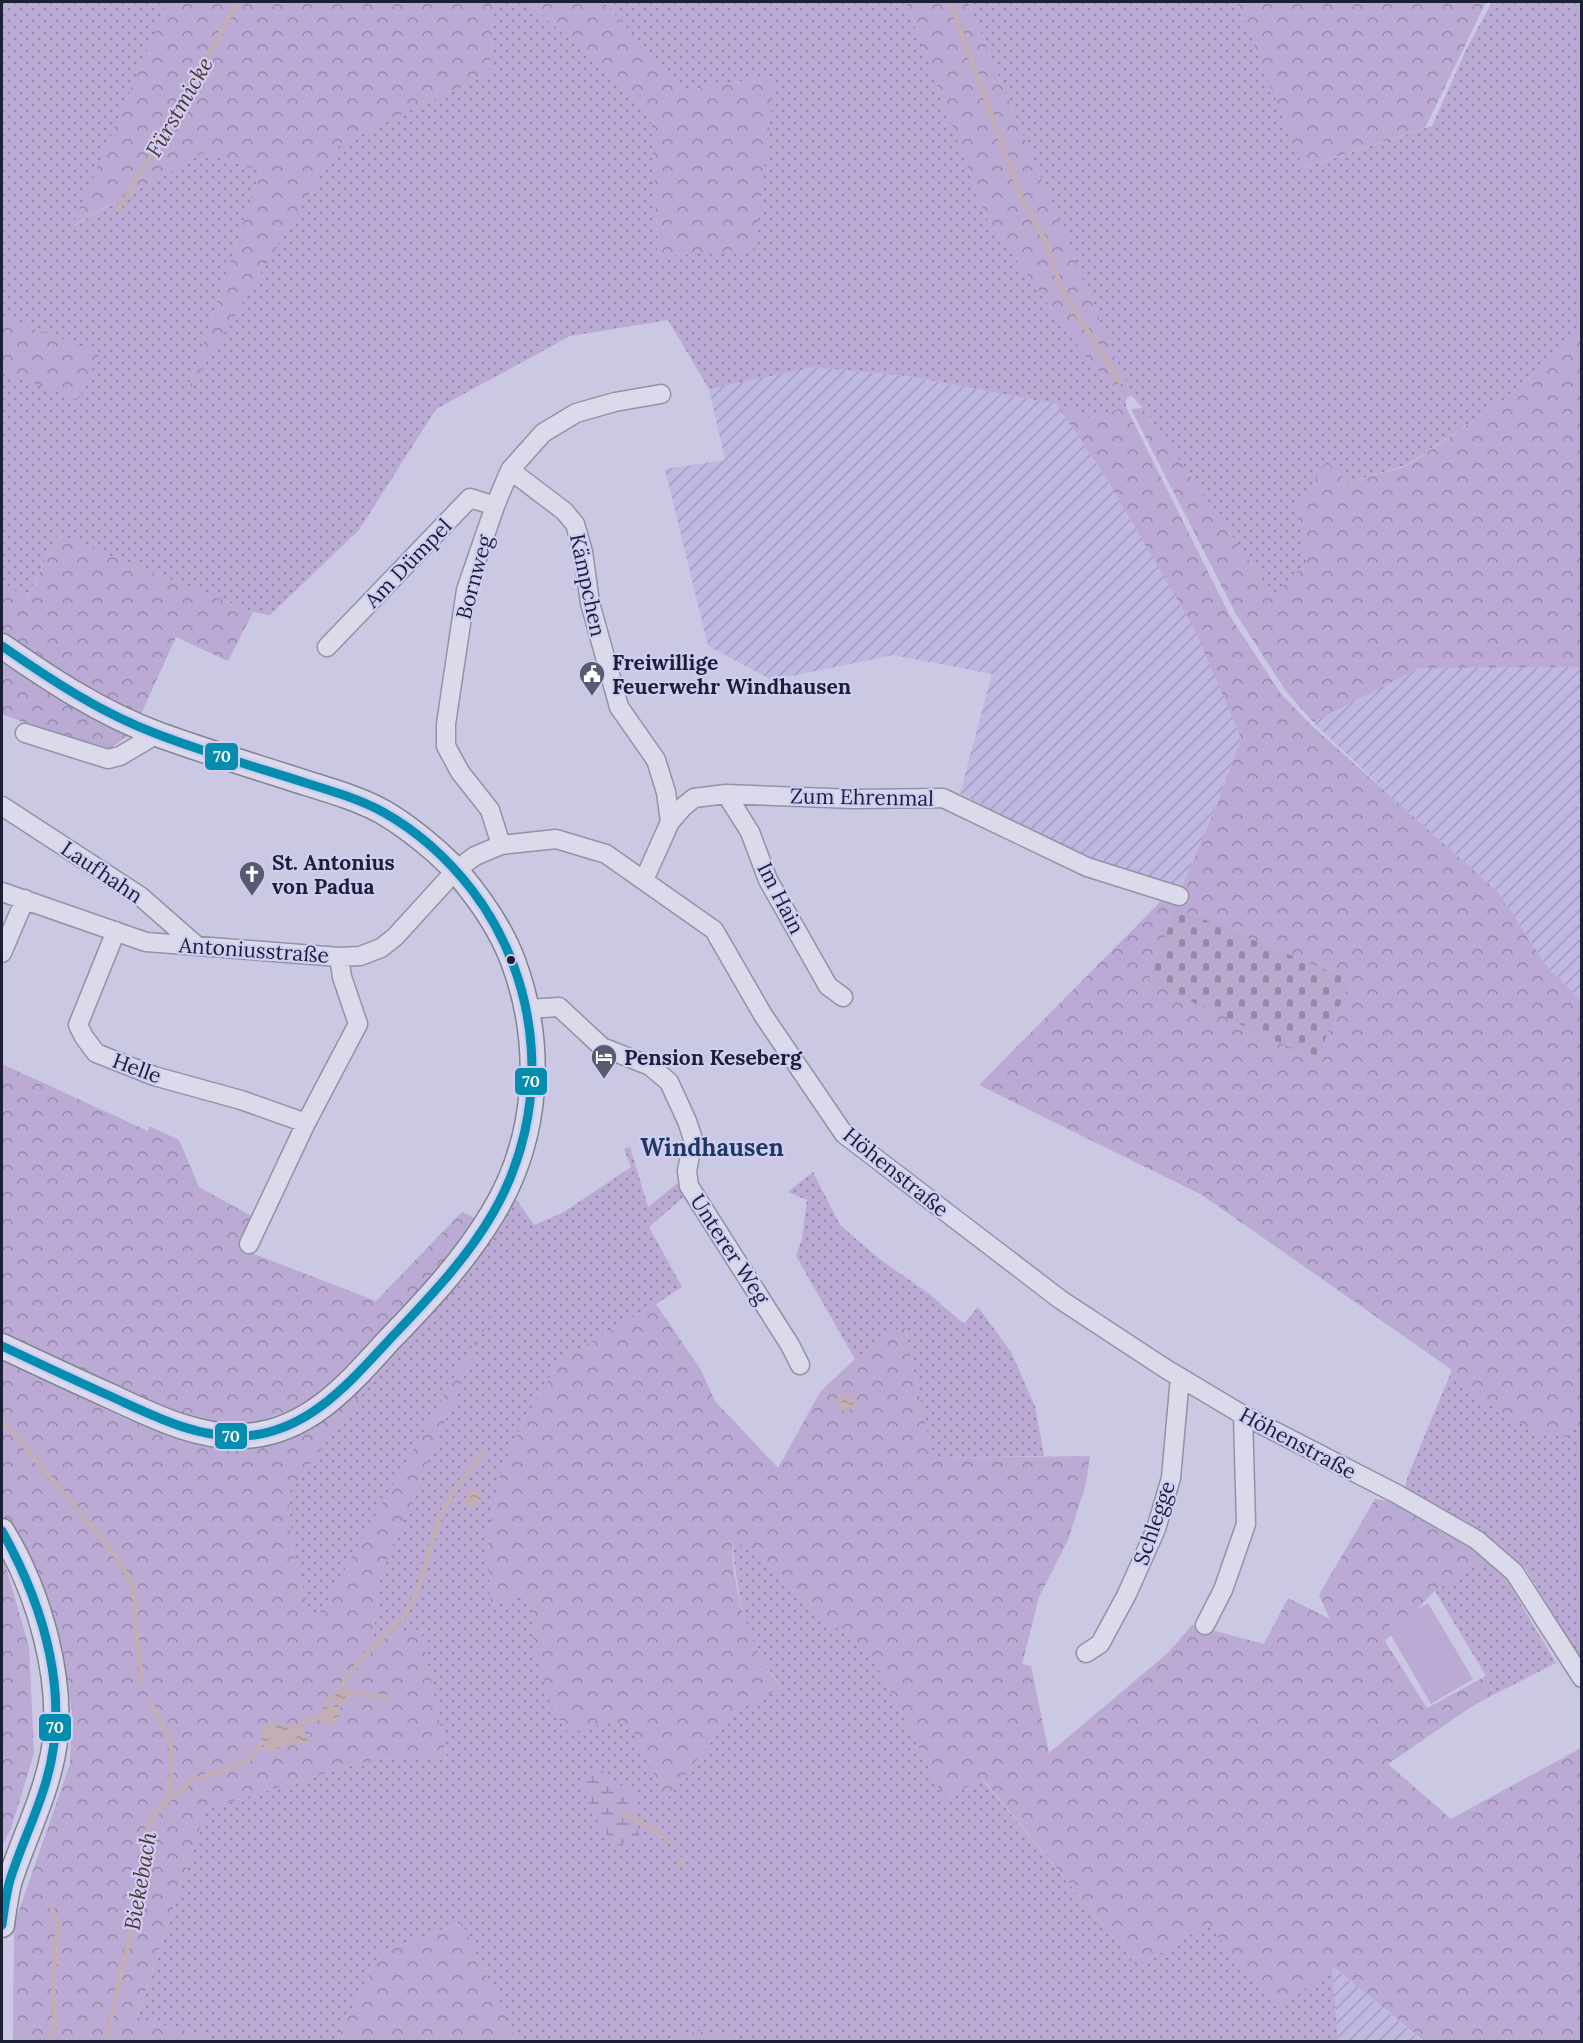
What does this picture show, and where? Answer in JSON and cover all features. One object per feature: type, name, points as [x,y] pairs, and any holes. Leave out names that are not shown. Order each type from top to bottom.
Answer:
[{"type":"main road","points":[[2,646],[57,684],[104,711],[157,734],[342,795],[381,811],[410,830],[456,870],[501,935],[513,961],[527,1009],[534,1070],[531,1111],[524,1138],[511,1177],[493,1213],[456,1266],[411,1317],[346,1386],[312,1415],[290,1426],[267,1432],[245,1436],[220,1436],[191,1429],[148,1413],[2,1346]]},
{"type":"main road","points":[[2,1531],[17,1557],[41,1622],[54,1688],[56,1715],[53,1754],[9,1883],[2,1925]]},
{"type":"street","name":"Bornweg","points":[[501,845],[490,810],[460,772],[446,746],[446,724],[466,590],[495,506],[510,470],[543,433],[576,413],[615,402],[661,394]]},
{"type":"street","name":"Kämpchen","points":[[510,470],[564,511],[575,524],[583,552],[590,603],[619,707],[656,760],[666,792],[670,822]]},
{"type":"street","name":"Am Dümpel","points":[[327,647],[470,498],[495,506]]},
{"type":"street","points":[[25,733],[108,759],[120,756],[157,734]]},
{"type":"street","name":"Zum Ehrenmal","points":[[644,880],[670,822],[694,798],[726,794],[854,799],[943,798],[1087,867],[1179,896]]},
{"type":"street","name":"Im Hain","points":[[726,794],[750,832],[768,880],[828,986],[843,997]]},
{"type":"street","name":"Laufhahn","points":[[2,806],[140,896],[197,945]]},
{"type":"street","name":"Höhenstraße","points":[[456,870],[475,856],[501,845],[556,839],[606,854],[714,930],[763,1015],[844,1134],[1061,1300],[1180,1377],[1243,1415],[1397,1494],[1477,1540],[1514,1572],[1581,1678]]},
{"type":"street","name":"Antoniusstraße","points":[[2,892],[146,942],[339,957],[360,956],[381,948],[395,937],[456,870]]},
{"type":"street","points":[[2,953],[25,899]]},
{"type":"street","name":"Helle","points":[[116,931],[78,1025],[96,1053],[154,1076],[241,1100],[306,1123]]},
{"type":"street","points":[[249,1244],[306,1123],[358,1024],[342,977],[339,957]]},
{"type":"street","name":"Unterer Weg","points":[[527,1009],[559,1007],[602,1047],[650,1066],[669,1082],[693,1139],[687,1171],[689,1186],[790,1345],[800,1365]]},
{"type":"street","name":"Schlegge","points":[[1086,1653],[1100,1644],[1127,1594],[1156,1529],[1171,1478],[1180,1377]]},
{"type":"street","points":[[1205,1625],[1223,1590],[1246,1524],[1243,1415]]},
{"type":"shaded area","points":[[813,367],[906,376],[1056,404],[1107,479],[1197,632],[1241,738],[1217,805],[1179,893],[1161,901],[960,793],[992,674],[893,655],[772,680],[708,646],[665,469],[725,460],[709,389]]},
{"type":"shaded area","points":[[1581,667],[1582,799],[1578,806],[1582,809],[1581,1000],[1547,967],[1498,892],[1396,801],[1313,722],[1420,668]]},
{"type":"shaded area","points":[[1332,1966],[1423,2041],[1338,2041]]},
{"type":"green space","points":[[2,2],[168,2],[73,226],[203,153],[260,171],[188,391],[340,144],[489,73],[495,2],[528,2],[651,113],[658,257],[775,76],[685,91],[603,2],[906,2],[986,217],[1088,360],[1126,399],[1126,407],[1089,417],[1056,404],[907,376],[813,367],[709,389],[668,320],[570,336],[436,409],[359,530],[270,615],[253,612],[58,535],[26,599],[2,583]]},
{"type":"green space","points":[[168,2],[495,2],[489,73],[340,144],[187,394],[260,171],[203,153],[72,226]]},
{"type":"green space","points":[[528,2],[603,2],[685,91],[775,76],[755,249],[658,257],[651,113]]},
{"type":"green space","points":[[906,2],[968,2],[1131,395],[1126,399],[1088,360],[986,217]]},
{"type":"green space","points":[[968,2],[1237,2],[1304,168],[1432,126],[1467,48],[1492,2],[1581,2],[1581,330],[1575,338],[1502,401],[1407,465],[1347,483],[1328,462],[1297,507],[1307,562],[1273,595],[1143,408],[1131,395]]},
{"type":"green space","points":[[1237,2],[1486,2],[1425,128],[1303,168]]},
{"type":"green space","points":[[2,317],[100,353],[78,400],[2,371]]},
{"type":"green space","points":[[1581,330],[1581,667],[1420,668],[1313,722],[1286,691],[1236,614],[1131,409],[1143,408],[1273,595],[1307,562],[1297,507],[1327,461],[1347,483],[1407,466],[1502,401],[1575,338]]},
{"type":"green space","points":[[1056,404],[1089,417],[1126,407],[1230,616],[1281,694],[1311,725],[1498,892],[1547,967],[1581,1000],[1581,1423],[1566,1437],[1533,1431],[1485,1402],[1452,1370],[1202,1195],[979,1085],[1161,901],[1179,893],[1217,805],[1241,738],[1196,632],[1107,479]]},
{"type":"green space","points":[[58,535],[253,612],[228,661],[176,637],[133,732],[104,753],[2,714],[2,583],[27,598]]},
{"type":"green space","points":[[1176,908],[1351,980],[1316,1060],[1148,981]]},
{"type":"green space","points":[[2,1064],[148,1131],[149,1126],[179,1140],[199,1187],[255,1218],[241,1249],[376,1301],[462,1212],[479,1220],[351,1368],[309,1403],[252,1424],[197,1420],[2,1335]]},
{"type":"green space","points":[[630,1147],[648,1207],[684,1178],[687,1194],[649,1227],[682,1287],[560,1360],[524,1420],[501,1471],[488,1536],[490,1606],[513,1597],[525,1596],[532,1605],[533,1642],[611,1721],[631,1727],[667,1799],[734,1712],[781,1688],[754,1644],[744,1615],[732,1540],[758,1554],[816,1614],[869,1650],[944,1798],[982,1779],[1138,1967],[1207,1924],[1332,1966],[1338,2041],[757,2042],[698,2031],[662,2041],[517,2041],[461,1923],[380,1953],[336,2041],[219,2041],[137,2018],[206,1809],[371,1760],[447,1758],[421,1630],[373,1638],[379,1578],[488,1319],[313,1626],[292,1547],[288,1494],[397,1346],[488,1240],[516,1199],[534,1225],[564,1212],[631,1167],[624,1149]]},
{"type":"green space","points":[[813,1172],[840,1225],[878,1258],[928,1293],[964,1324],[978,1307],[1011,1352],[1035,1406],[1044,1456],[933,1458],[904,1325],[855,1359],[796,1256],[802,1239],[807,1200],[788,1192]]},
{"type":"green space","points":[[656,1304],[701,1370],[715,1401],[778,1468],[820,1392],[855,1359],[904,1325],[933,1458],[1090,1456],[1086,1483],[1068,1540],[1039,1597],[1022,1664],[1031,1666],[1049,1753],[1168,1653],[1192,1625],[1264,1644],[1288,1598],[1330,1619],[1319,1595],[1375,1499],[1394,1502],[1492,1556],[1435,1591],[1385,1641],[1427,1708],[1486,1676],[1493,1695],[1471,1707],[1388,1764],[1451,1819],[1581,1748],[1581,2041],[1424,2041],[1332,1966],[1279,2011],[1207,1924],[1138,1967],[983,1779],[944,1798],[869,1650],[816,1614],[758,1554],[732,1540],[736,1584],[744,1616],[761,1657],[781,1688],[734,1712],[667,1799],[630,1727],[611,1721],[569,1734],[552,1709],[533,1642],[532,1605],[525,1596],[513,1597],[490,1606],[488,1536],[501,1471],[524,1420],[560,1360]]},
{"type":"green space","points":[[491,1313],[379,1578],[373,1638],[421,1629],[447,1758],[371,1760],[206,1809],[137,2017],[219,2041],[13,2041],[14,1925],[70,1764],[72,1711],[60,1644],[46,1595],[2,1514],[2,1359],[124,1418],[207,1446],[267,1445],[333,1413],[397,1346],[288,1494],[292,1547],[313,1625]]},
{"type":"green space","points":[[1452,1370],[1485,1402],[1566,1437],[1581,1423],[1581,1659],[1525,1568],[1485,1534],[1463,1520],[1404,1490]]},
{"type":"green space","points":[[1492,1556],[1556,1663],[1493,1695],[1486,1676],[1435,1591]]},
{"type":"green space","points":[[2,1557],[29,1647],[34,1753],[11,1829],[2,1845]]},
{"type":"green space","points":[[1428,1603],[1473,1679],[1431,1704],[1386,1627]]},
{"type":"green space","points":[[596,1766],[634,1795],[636,1810],[621,1813],[636,1825],[641,1842],[617,1845],[601,1828],[583,1791],[584,1777]]},
{"type":"green space","points":[[462,1923],[517,2041],[336,2041],[380,1953]]},
{"type":"green space","points":[[698,2031],[757,2041],[662,2041]]},
{"type":"water","points":[[846,1394],[856,1401],[852,1409],[841,1411],[836,1400],[838,1396]]},
{"type":"water","points":[[470,1487],[483,1494],[475,1509],[463,1503]]},
{"type":"water","points":[[341,1686],[352,1693],[341,1708],[330,1698]]},
{"type":"water","points":[[327,1702],[342,1712],[332,1727],[316,1719]]},
{"type":"water","points":[[272,1722],[282,1726],[301,1723],[308,1740],[306,1743],[281,1747],[271,1752],[265,1751],[262,1731],[265,1724]]},
{"type":"waterway","name":"Fürstmicke","points":[[118,210],[176,116],[237,2]]},
{"type":"waterway","points":[[950,2],[1024,204],[1047,243],[1061,289],[1120,382]]},
{"type":"waterway","points":[[2,1420],[115,1555],[131,1582],[142,1682]]},
{"type":"waterway","name":"Biekebach","points":[[341,1686],[363,1657],[403,1617],[416,1595],[440,1516],[455,1489],[483,1453]]},
{"type":"waterway","points":[[352,1693],[386,1697]]},
{"type":"waterway","name":"Biekebach","points":[[327,1702],[330,1698]]},
{"type":"waterway","points":[[149,1701],[171,1748],[172,1770],[167,1800]]},
{"type":"waterway","name":"Biekebach","points":[[301,1723],[316,1719]]},
{"type":"waterway","name":"Biekebach","points":[[105,2042],[141,1890],[144,1837],[152,1818],[167,1801],[193,1780],[230,1768],[251,1758],[262,1742]]},
{"type":"waterway","points":[[620,1813],[648,1826],[670,1841]]},
{"type":"waterway","points":[[681,1859],[683,1866]]},
{"type":"waterway","points":[[51,2042],[55,2021],[53,1978],[58,1927],[52,1908]]},
{"type":"transit line","name":"70","points":[[2,646],[77,695],[136,726],[355,799],[383,812],[420,837],[463,879],[496,926],[514,965],[525,1006],[531,1048],[531,1090],[525,1133],[512,1174],[493,1213],[471,1247],[432,1294],[343,1388],[308,1415],[268,1432],[245,1436],[227,1436],[192,1430],[159,1418],[2,1346]]},
{"type":"transit line","name":"70","points":[[2,1531],[31,1591],[42,1623],[55,1687],[56,1720],[53,1753],[45,1785],[10,1880],[2,1925]]},
{"type":"place","name":"Freiwillige Feuerwehr Windhausen","points":[[592,697]]},
{"type":"place","name":"St. Antonius von Padua","points":[[252,897]]},
{"type":"place","name":"Pension Keseberg","points":[[604,1080]]},
{"type":"district","name":"Windhausen","points":[[712,1147]]}]
